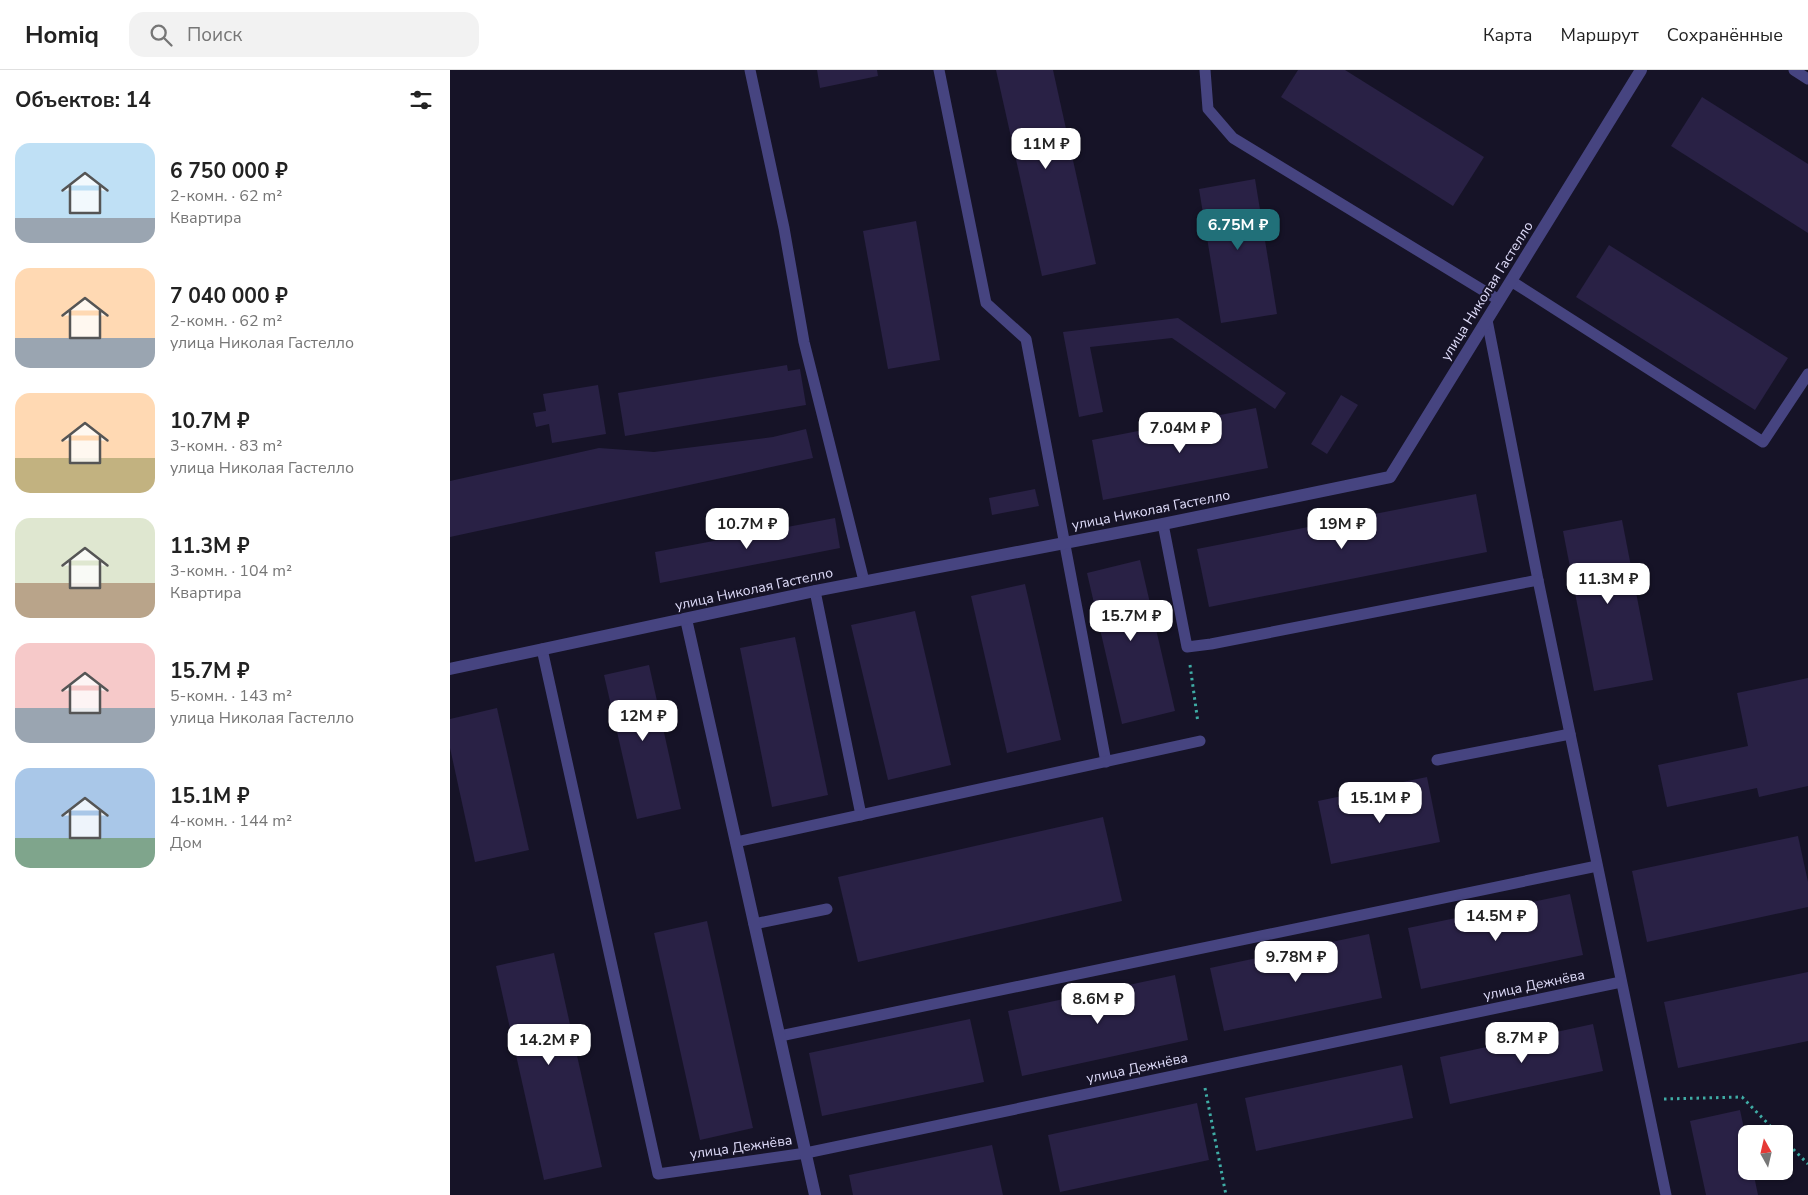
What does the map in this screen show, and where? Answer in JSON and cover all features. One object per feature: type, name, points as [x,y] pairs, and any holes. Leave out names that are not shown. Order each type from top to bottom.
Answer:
[{"type":"street","name":"улица Николая Гастелло","points":[[450,669],[815,591],[1163,524],[1390,477],[1641,70]]},
{"type":"street","points":[[686,619],[815,1195]]},
{"type":"lane","points":[[750,70],[784,228],[804,342],[864,582]]},
{"type":"lane","points":[[939,70],[986,302],[1026,338],[1106,762]]},
{"type":"lane","points":[[1206,70],[1208,109],[1233,138],[1499,300]]},
{"type":"lane","points":[[1794,70],[1808,79]]},
{"type":"lane","points":[[1511,281],[1763,442],[1808,374]]},
{"type":"lane","points":[[1487,320],[1538,580],[1666,1195]]},
{"type":"lane","points":[[1163,524],[1187,647],[1211,644],[1538,580]]},
{"type":"lane","points":[[815,591],[860,815]]},
{"type":"lane","name":"улица Дежнёва","points":[[542,649],[658,1174],[806,1153],[1621,982]]},
{"type":"lane","points":[[1436,760],[1570,734]]},
{"type":"lane","points":[[736,842],[1200,741]]},
{"type":"lane","points":[[780,1036],[1597,866]]},
{"type":"lane","points":[[754,924],[827,908]]},
{"type":"path","points":[[1187,647],[1200,741]]},
{"type":"path","points":[[1201,1070],[1226,1195]]},
{"type":"path","points":[[1646,1100],[1742,1097],[1769,1125]]},
{"type":"path","points":[[1793,1149],[1808,1164]]},
{"type":"building","points":[[817,70],[877,70],[878,76],[820,88]]},
{"type":"building","points":[[996,70],[1053,70],[1096,264],[1042,276]]},
{"type":"building","points":[[1298,70],[1345,70],[1484,157],[1453,206],[1281,97]]},
{"type":"building","points":[[1702,97],[1808,164],[1808,233],[1671,146]]},
{"type":"building","points":[[1255,179],[1277,314],[1221,323],[1199,189]]},
{"type":"building","points":[[916,221],[940,360],[888,369],[863,231]]},
{"type":"building","points":[[1609,245],[1788,358],[1755,410],[1576,297]]},
{"type":"building","points":[[1178,318],[1286,393],[1275,409],[1172,338],[1090,347],[1103,412],[1079,417],[1063,332]]},
{"type":"building","points":[[787,365],[788,371],[800,369],[806,405],[625,436],[618,393]]},
{"type":"building","points":[[598,385],[606,434],[552,443],[549,424],[536,427],[533,413],[546,411],[543,394]]},
{"type":"building","points":[[1341,395],[1358,405],[1327,454],[1311,444]]},
{"type":"building","points":[[1256,408],[1268,468],[1103,500],[1092,440]]},
{"type":"building","points":[[806,429],[813,458],[450,537],[450,481],[599,448],[654,452],[773,437]]},
{"type":"building","points":[[1035,489],[1039,506],[992,515],[989,498]]},
{"type":"building","points":[[1476,494],[1487,552],[1209,607],[1197,549]]},
{"type":"building","points":[[835,518],[840,548],[660,583],[655,552]]},
{"type":"building","points":[[1622,520],[1653,680],[1594,691],[1563,531]]},
{"type":"building","points":[[1140,560],[1175,711],[1122,724],[1087,573]]},
{"type":"building","points":[[1025,584],[1061,740],[1007,753],[971,596]]},
{"type":"building","points":[[915,611],[951,765],[888,780],[851,625]]},
{"type":"building","points":[[795,637],[828,795],[772,807],[740,648]]},
{"type":"building","points":[[649,665],[681,809],[637,819],[604,675]]},
{"type":"building","points":[[1808,678],[1808,786],[1759,797],[1757,788],[1667,807],[1658,765],[1748,746],[1737,693]]},
{"type":"building","points":[[497,708],[529,850],[475,862],[450,748],[450,719]]},
{"type":"building","points":[[1427,777],[1440,842],[1331,864],[1318,801],[1347,795],[1350,812],[1402,802],[1398,783]]},
{"type":"building","points":[[1103,817],[1122,901],[858,962],[838,877]]},
{"type":"building","points":[[1798,836],[1808,882],[1808,907],[1647,942],[1632,871]]},
{"type":"building","points":[[1570,894],[1583,955],[1421,989],[1408,928]]},
{"type":"building","points":[[707,921],[753,1128],[700,1140],[654,933]]},
{"type":"building","points":[[1369,934],[1382,998],[1224,1031],[1210,968]]},
{"type":"building","points":[[554,953],[602,1167],[544,1180],[496,966]]},
{"type":"building","points":[[1808,972],[1808,1041],[1678,1068],[1664,1002]]},
{"type":"building","points":[[1175,975],[1188,1040],[1022,1076],[1008,1011]]},
{"type":"building","points":[[970,1019],[984,1082],[822,1116],[809,1053]]},
{"type":"building","points":[[1593,1024],[1603,1071],[1450,1104],[1440,1057]]},
{"type":"building","points":[[1402,1065],[1413,1118],[1256,1151],[1245,1098]]},
{"type":"building","points":[[1197,1103],[1209,1160],[1060,1192],[1048,1135]]},
{"type":"building","points":[[1740,1110],[1743,1125],[1738,1125],[1738,1180],[1755,1180],[1758,1195],[1706,1195],[1690,1121]]},
{"type":"building","points":[[992,1145],[1003,1195],[853,1195],[849,1175]]}]
